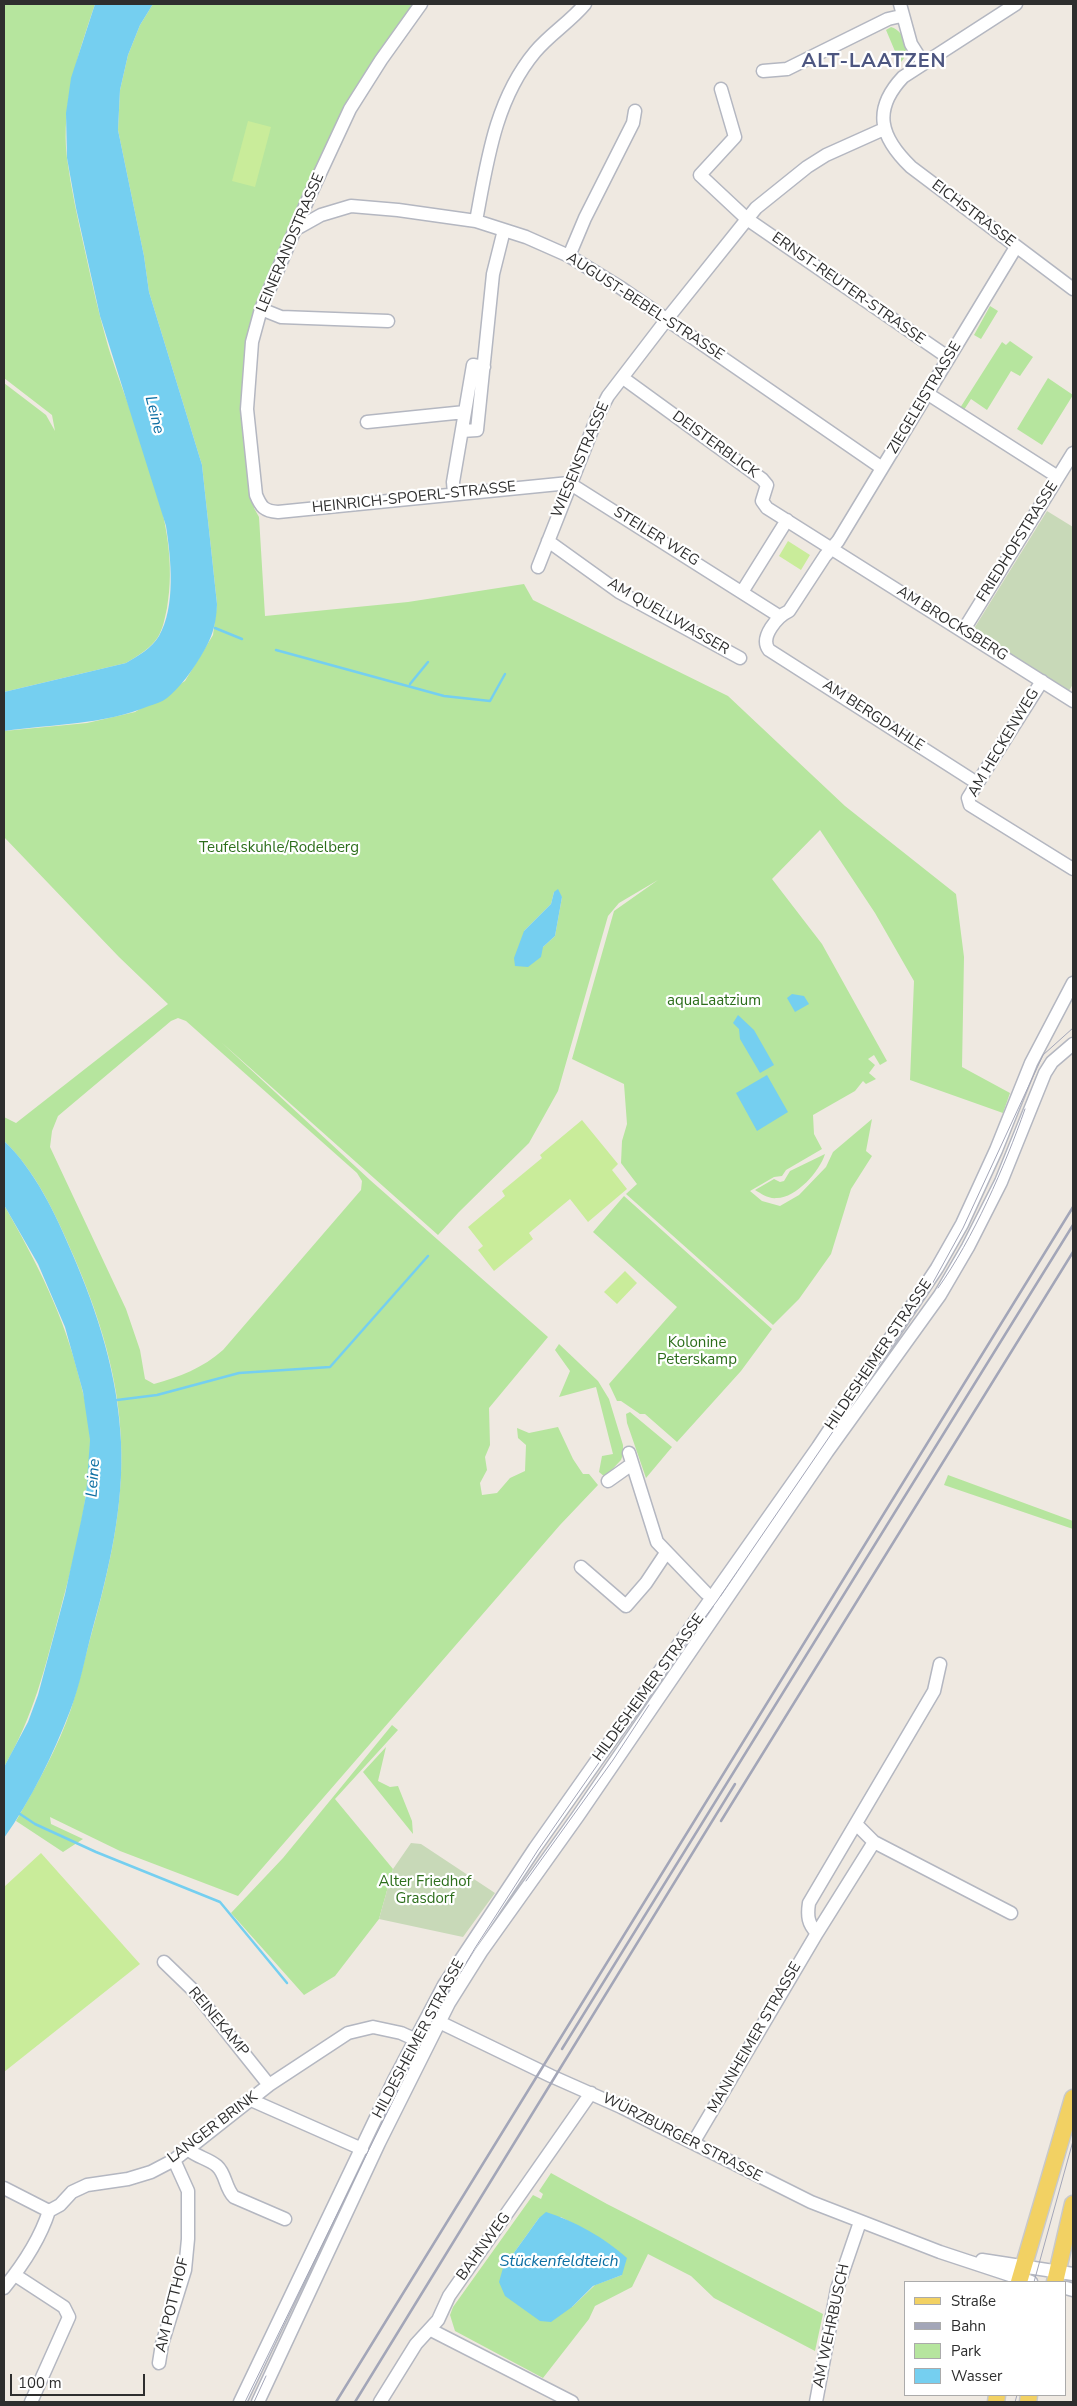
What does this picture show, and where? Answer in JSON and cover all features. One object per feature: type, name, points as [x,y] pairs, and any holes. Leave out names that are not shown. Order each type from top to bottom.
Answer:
[{"type":"main road","points":[[1023,2278],[1073,2098]]},
{"type":"main road","points":[[1062,2276],[1073,2204]]},
{"type":"street","name":"LEINERANDSTRASSE","points":[[261,506],[256,495],[247,409],[252,342],[262,309],[350,109],[380,60],[421,4]]},
{"type":"street","points":[[476,221],[491,140],[498,117],[534,53],[576,16],[585,4]]},
{"type":"street","points":[[884,129],[883,117],[892,89],[923,63],[1016,4]]},
{"type":"street","points":[[763,71],[786,69],[888,19],[901,10],[911,44],[923,63]]},
{"type":"street","points":[[721,89],[735,137],[700,175],[747,219]]},
{"type":"street","points":[[569,256],[585,218],[634,117]]},
{"type":"street","name":"WIESENSTRASSE","points":[[538,567],[569,483],[598,414],[608,396],[667,319],[756,208],[807,167],[826,155],[884,129]]},
{"type":"street","name":"EICHSTRASSE","points":[[884,129],[892,147],[911,167],[1073,289]]},
{"type":"street","name":"AUGUST-BEBEL-STRASSE","points":[[296,229],[321,215],[351,206],[398,210],[476,221],[526,237],[569,256],[667,319],[882,468]]},
{"type":"street","name":"ERNST-REUTER-STRASSE","points":[[747,219],[949,358]]},
{"type":"street","points":[[462,432],[477,430],[493,274],[504,230]]},
{"type":"street","name":"ZIEGELEISTRASSE","points":[[769,650],[765,645],[766,639],[779,616],[789,611],[831,549],[928,394],[1016,247]]},
{"type":"street","points":[[262,309],[281,317],[388,321]]},
{"type":"street","points":[[454,493],[452,482],[473,365],[484,366]]},
{"type":"street","name":"DEISTERBLICK","points":[[622,378],[762,479],[767,485],[762,501],[767,508],[786,520]]},
{"type":"street","points":[[928,394],[1058,477]]},
{"type":"street","points":[[367,422],[465,412]]},
{"type":"street","name":"FRIEDHOFSTRASSE","points":[[963,631],[1073,455]]},
{"type":"street","name":"HEINRICH-SPOERL-STRASSE","points":[[261,506],[267,512],[278,512],[569,483]]},
{"type":"street","name":"STEILER WEG","points":[[569,483],[779,616]]},
{"type":"street","points":[[742,592],[786,520]]},
{"type":"street","name":"AM BROCKSBERG","points":[[786,520],[1073,701]]},
{"type":"street","name":"AM QUELLWASSER","points":[[548,541],[619,592],[740,658]]},
{"type":"street","name":"AM BERGDAHLE","points":[[769,650],[978,783]]},
{"type":"street","name":"AM HECKENWEG","points":[[1042,681],[968,798],[970,805],[1073,869]]},
{"type":"street","name":"HILDESHEIMER STRASSE","points":[[240,2402],[362,2149],[433,2019],[573,1823],[943,1257],[996,1150],[1032,1063],[1073,983]]},
{"type":"street","name":"HILDESHEIMER STRASSE","points":[[718,1602],[940,1295],[968,1248],[1001,1182],[1045,1072],[1052,1062],[1073,1044]]},
{"type":"street","points":[[608,1481],[631,1458],[651,1528],[657,1542],[666,1553],[718,1602]]},
{"type":"street","points":[[580,1566],[626,1606],[646,1583],[666,1553]]},
{"type":"street","points":[[817,1933],[810,1926],[807,1914],[809,1903],[934,1691],[940,1664]]},
{"type":"street","points":[[856,1824],[874,1842],[1011,1912]]},
{"type":"street","name":"MANNHEIMER STRASSE","points":[[693,2144],[817,1933],[874,1842]]},
{"type":"street","name":"REINEKAMP","points":[[164,1962],[194,1991],[269,2085]]},
{"type":"street","name":"WÜRZBURGER STRASSE","points":[[433,2019],[591,2093],[811,2202],[940,2252],[1023,2278],[1062,2276]]},
{"type":"street","name":"LANGER BRINK","points":[[4,2288],[15,2275],[44,2227],[49,2212],[60,2205],[72,2192],[87,2185],[136,2177],[174,2160],[269,2085],[334,2041],[362,2028],[373,2027],[401,2034],[421,2042]]},
{"type":"street","name":"HILDESHEIMER STRASSE","points":[[258,2402],[421,2042]]},
{"type":"street","name":"BAHNWEG","points":[[380,2402],[416,2344],[431,2330],[438,2320],[449,2296],[591,2093]]},
{"type":"street","points":[[251,2100],[362,2149]]},
{"type":"street","points":[[189,2150],[216,2166],[222,2173],[228,2191],[234,2197],[285,2219]]},
{"type":"street","name":"AM POTTHOF","points":[[160,2363],[162,2344],[185,2270],[188,2239],[188,2191],[174,2160]]},
{"type":"street","points":[[4,2188],[49,2212]]},
{"type":"street","name":"AM WEHRBUSCH","points":[[816,2402],[837,2289],[860,2222]]},
{"type":"street","points":[[15,2275],[64,2307],[69,2317],[31,2402]]},
{"type":"street","points":[[431,2330],[572,2402]]},
{"type":"green space","points":[[4,4],[95,4],[72,80],[66,118],[67,158],[77,216],[108,346],[142,442],[162,509],[168,543],[170,576],[164,623],[155,641],[140,655],[126,663],[4,692],[4,383],[46,415],[55,431],[52,415],[4,378]]},
{"type":"green space","points":[[153,4],[416,4],[378,57],[256,309],[246,448],[254,508],[259,517],[265,616],[408,602],[524,584],[533,600],[728,696],[845,806],[956,894],[964,957],[962,1067],[1010,1093],[1003,1113],[910,1080],[914,981],[875,913],[820,830],[772,879],[822,944],[887,1061],[880,1065],[874,1055],[868,1059],[875,1065],[869,1073],[876,1079],[866,1084],[863,1081],[855,1091],[813,1115],[814,1134],[822,1149],[786,1170],[782,1176],[774,1177],[750,1191],[762,1201],[780,1206],[799,1195],[826,1167],[833,1152],[872,1119],[866,1151],[872,1156],[851,1189],[831,1254],[799,1299],[773,1325],[626,1194],[637,1184],[621,1163],[622,1141],[627,1124],[624,1084],[572,1059],[614,911],[658,880],[619,903],[608,916],[558,1091],[529,1143],[438,1235],[221,1042],[370,1180],[548,1337],[489,1408],[490,1445],[485,1457],[487,1470],[480,1483],[482,1495],[497,1493],[510,1478],[525,1471],[526,1445],[518,1438],[517,1428],[529,1433],[558,1427],[573,1459],[583,1474],[589,1474],[598,1485],[560,1525],[238,1896],[120,1851],[50,1817],[51,1824],[83,1839],[63,1852],[16,1821],[53,1752],[66,1724],[76,1692],[113,1544],[120,1493],[121,1442],[112,1371],[92,1301],[45,1195],[26,1166],[4,1141],[4,1117],[16,1123],[168,1004],[119,957],[4,837],[4,731],[87,723],[135,712],[185,681],[213,635],[217,604],[202,465],[149,292],[144,256],[118,130],[120,90],[128,55],[140,25]],"holes":[[[554,892],[562,897],[555,936],[543,947],[524,931],[551,904]],[[178,1018],[186,1021],[357,1173],[362,1181],[361,1190],[223,1350],[207,1362],[190,1371],[154,1384],[145,1379],[140,1350],[126,1309],[50,1147],[52,1131],[58,1116],[171,1021]]]},
{"type":"green space","points":[[891,27],[900,33],[906,43],[906,54],[900,63],[886,30]]},
{"type":"green space","points":[[248,121],[271,127],[255,187],[232,181]]},
{"type":"green space","points":[[990,306],[998,311],[981,339],[974,335]]},
{"type":"green space","points":[[1010,341],[1033,357],[1020,376],[1011,371],[987,410],[971,399],[964,410],[960,408],[1002,342],[1006,345]]},
{"type":"green space","points":[[1048,378],[1073,395],[1042,445],[1017,429]]},
{"type":"green space","points":[[1047,511],[1073,527],[1073,684],[1066,696],[970,635]]},
{"type":"green space","points":[[788,541],[810,555],[801,570],[779,556]]},
{"type":"green space","points":[[582,1120],[618,1164],[612,1170],[627,1189],[588,1222],[570,1199],[529,1233],[533,1239],[494,1271],[478,1250],[483,1246],[468,1227],[505,1196],[502,1191],[542,1158],[540,1155]]},
{"type":"green space","points":[[825,1154],[813,1175],[792,1194],[771,1198],[755,1190],[774,1179],[780,1182],[784,1181],[790,1171]]},
{"type":"green space","name":"Kolonine Peterskamp","points":[[624,1196],[772,1329],[741,1371],[677,1442],[645,1414],[640,1414],[621,1401],[617,1401],[609,1384],[677,1307],[593,1232]]},
{"type":"green space","points":[[4,1205],[28,1248],[58,1312],[73,1357],[85,1403],[90,1440],[84,1505],[66,1590],[38,1691],[23,1729],[4,1767]]},
{"type":"green space","points":[[625,1271],[637,1283],[617,1304],[604,1292]]},
{"type":"green space","points":[[559,1344],[598,1381],[609,1399],[623,1445],[623,1454],[621,1460],[605,1477],[599,1472],[602,1456],[613,1454],[596,1387],[559,1397],[570,1371],[555,1350]]},
{"type":"green space","points":[[630,1412],[672,1447],[646,1478],[627,1423],[626,1414]]},
{"type":"green space","points":[[948,1475],[1073,1521],[1073,1529],[944,1485]]},
{"type":"green space","points":[[392,1725],[398,1730],[335,1799],[393,1869],[379,1919],[335,1976],[304,1995],[231,1913],[283,1858]]},
{"type":"green space","points":[[386,1747],[378,1781],[390,1787],[398,1786],[412,1821],[413,1834],[363,1772]]},
{"type":"green space","name":"Alter Friedhof Grasdorf","points":[[411,1843],[421,1844],[495,1893],[463,1937],[379,1919],[393,1869]]},
{"type":"green space","points":[[41,1853],[140,1964],[4,2072],[4,1887]]},
{"type":"green space","points":[[551,2173],[607,2204],[823,2314],[815,2351],[714,2298],[691,2276],[648,2254],[632,2287],[595,2306],[589,2319],[543,2378],[455,2331],[450,2315],[453,2307],[533,2195],[541,2199],[543,2194],[539,2191]],"holes":[[[561,2217],[601,2239],[622,2275],[595,2285],[572,2307],[503,2268],[539,2218]]]},
{"type":"water","name":"Leine","points":[[95,4],[153,4],[140,25],[128,55],[120,90],[118,130],[144,256],[149,292],[202,465],[217,604],[215,621],[209,642],[201,656],[183,682],[163,701],[114,717],[4,731],[4,692],[126,663],[140,655],[159,636],[168,611],[170,597],[171,582],[166,526],[100,316],[67,158],[66,113],[71,78]]},
{"type":"water","points":[[558,889],[562,897],[555,936],[543,947],[541,957],[528,967],[515,966],[514,958],[524,931],[551,904],[554,892]]},
{"type":"water","points":[[792,994],[804,996],[809,1004],[795,1012],[787,998]]},
{"type":"water","points":[[738,1015],[754,1030],[774,1065],[760,1073],[740,1039],[739,1029],[733,1023]]},
{"type":"water","points":[[767,1075],[788,1112],[757,1131],[736,1093]]},
{"type":"water","name":"Leine","points":[[4,1141],[25,1165],[44,1194],[66,1238],[90,1299],[105,1345],[116,1393],[121,1442],[121,1466],[118,1514],[114,1538],[77,1692],[41,1777],[4,1838],[4,1767],[28,1722],[38,1695],[65,1594],[86,1495],[90,1440],[83,1392],[65,1327],[38,1264],[4,1205]]},
{"type":"water","name":"Stückenfeldteich","points":[[546,2212],[568,2220],[589,2231],[627,2258],[622,2275],[593,2286],[572,2307],[551,2322],[540,2321],[505,2296],[499,2282],[503,2268],[539,2218]]},
{"type":"waterway","points":[[215,628],[242,639]]},
{"type":"waterway","points":[[276,650],[444,696],[490,701],[505,674]]},
{"type":"waterway","points":[[410,684],[428,662]]},
{"type":"waterway","points":[[117,1400],[157,1395],[239,1373],[330,1367],[428,1256]]},
{"type":"waterway","points":[[20,1814],[35,1824],[96,1852],[220,1902],[287,1983]]},
{"type":"tram line","points":[[245,2402],[433,2019],[475,1948],[538,1850],[619,1734],[717,1601],[925,1297],[963,1228],[1043,1055],[1073,1028]]},
{"type":"tram line","points":[[938,1288],[976,1225],[1008,1154],[1025,1109]]},
{"type":"tram line","points":[[526,1881],[613,1760],[649,1705]]},
{"type":"tram line","points":[[1034,2281],[1073,2141]]},
{"type":"tram line","points":[[254,2402],[266,2376]]},
{"type":"tram line","points":[[1015,2402],[1017,2396]]},
{"type":"railway","points":[[336,2402],[1073,1207]]},
{"type":"railway","points":[[562,2049],[1073,1225]]},
{"type":"railway","points":[[721,1821],[1073,1252]]},
{"type":"railway","points":[[355,2402],[735,1784]]},
{"type":"district","name":"ALT-LAATZEN","points":[[874,62]]},
{"type":"park label","name":"Teufelskuhle/Rodelberg","points":[[279,848]]},
{"type":"park label","name":"aquaLaatzium","points":[[714,1001]]}]
